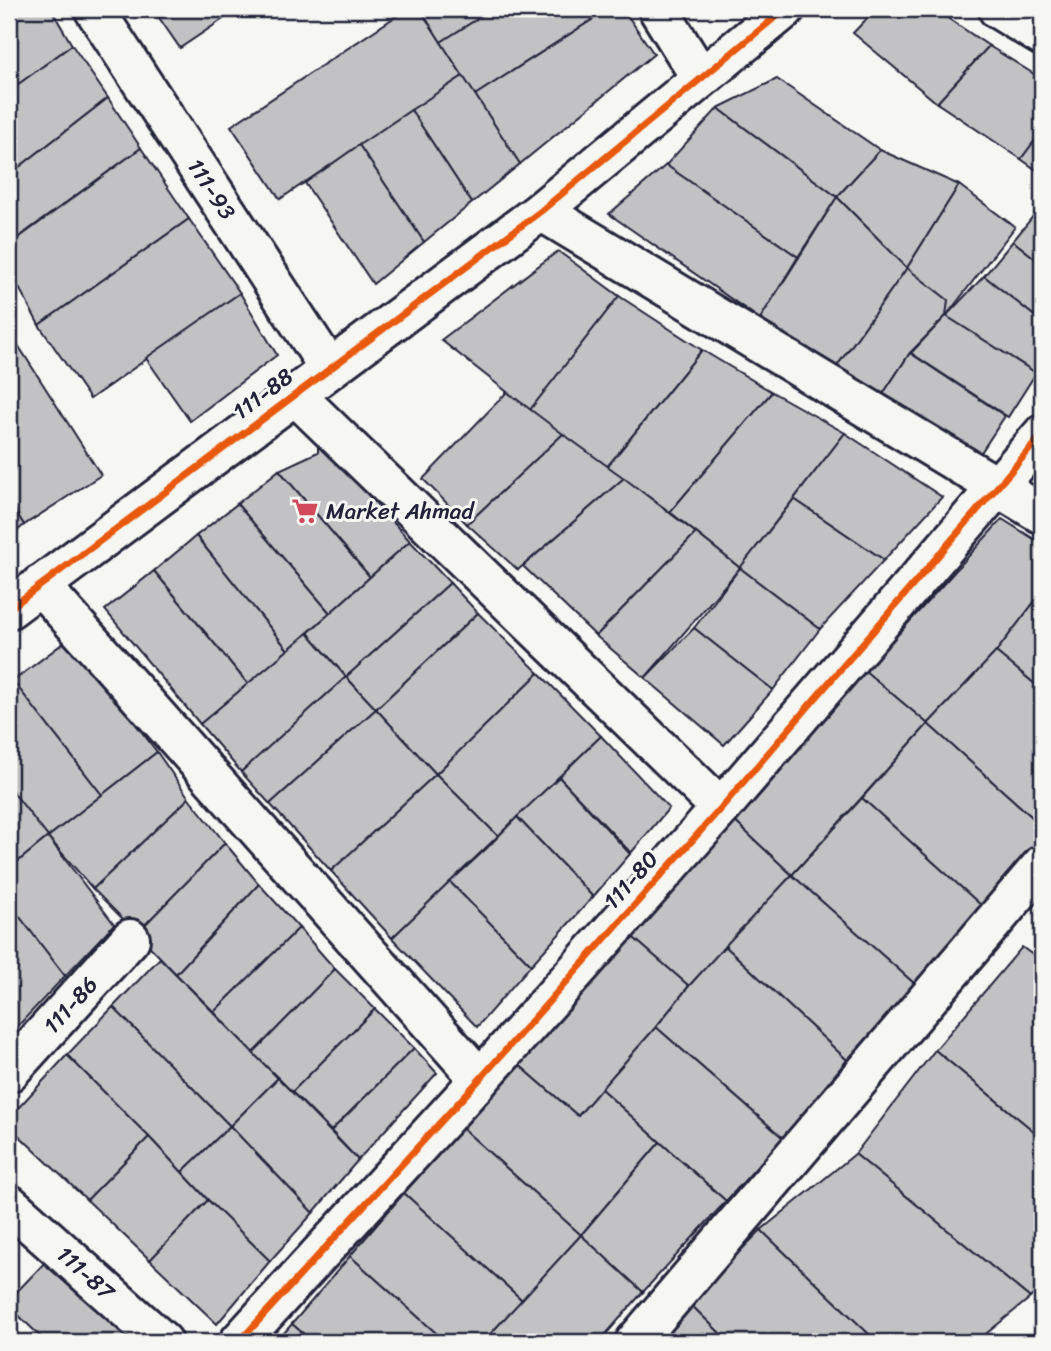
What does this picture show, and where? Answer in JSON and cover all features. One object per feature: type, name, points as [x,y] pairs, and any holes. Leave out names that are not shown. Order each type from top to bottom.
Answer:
[{"type":"street","name":"111-93","points":[[94,9],[330,368]]},
{"type":"street","points":[[658,9],[701,78]]},
{"type":"street","name":"111-88","points":[[9,610],[541,211],[785,9]]},
{"type":"street","points":[[998,9],[1042,36]]},
{"type":"street","points":[[541,211],[1042,514]]},
{"type":"street","points":[[295,395],[721,807]]},
{"type":"street","name":"111-80","points":[[239,1342],[480,1079],[721,807],[1042,435]]},
{"type":"street","points":[[40,585],[480,1079]]},
{"type":"street","points":[[635,1342],[1036,887]]},
{"type":"street","name":"111-86","points":[[9,1072],[130,939]]},
{"type":"street","name":"111-87","points":[[9,1204],[163,1342]]},
{"type":"building","points":[[51,9],[72,45],[9,91],[9,10]]},
{"type":"building","points":[[153,9],[238,9],[180,48]]},
{"type":"building","points":[[407,9],[420,9],[463,76],[280,199],[231,126]]},
{"type":"building","points":[[420,9],[493,9],[441,42]]},
{"type":"building","points":[[493,9],[609,9],[475,95],[441,42]]},
{"type":"building","points":[[609,9],[623,9],[654,54],[520,164],[475,95]]},
{"type":"building","points":[[876,9],[934,9],[989,46],[937,103],[853,33]]},
{"type":"building","points":[[72,45],[108,98],[9,175],[9,91]]},
{"type":"building","points":[[989,46],[1042,79],[1042,131],[1021,159],[937,103]]},
{"type":"building","points":[[463,76],[520,164],[472,203],[411,110]]},
{"type":"building","points":[[777,79],[880,150],[837,197],[718,108]]},
{"type":"building","points":[[108,98],[141,148],[9,244],[9,175]]},
{"type":"building","points":[[718,108],[837,197],[798,257],[666,165]]},
{"type":"building","points":[[411,110],[472,203],[424,242],[359,145]]},
{"type":"building","points":[[1042,131],[1042,174],[1021,159]]},
{"type":"building","points":[[359,145],[424,242],[373,284],[305,183]]},
{"type":"building","points":[[141,148],[189,219],[39,325],[9,269],[9,245]]},
{"type":"building","points":[[880,150],[959,185],[907,268],[837,197]]},
{"type":"building","points":[[666,165],[798,257],[760,319],[609,214]]},
{"type":"building","points":[[959,185],[1015,227],[946,316],[907,268]]},
{"type":"building","points":[[837,197],[907,268],[835,369],[760,319]]},
{"type":"building","points":[[1042,205],[1042,264],[1013,241]]},
{"type":"building","points":[[189,219],[240,293],[90,399],[39,325]]},
{"type":"building","points":[[1013,241],[1042,264],[1042,322],[984,276]]},
{"type":"building","points":[[558,251],[619,296],[530,410],[441,340]]},
{"type":"building","points":[[907,268],[948,300],[946,316],[910,353],[881,397],[835,369]]},
{"type":"building","points":[[984,276],[1042,322],[1042,367],[1036,373],[946,316]]},
{"type":"building","points":[[240,293],[277,355],[190,421],[146,358]]},
{"type":"building","points":[[619,296],[702,350],[607,467],[530,410]]},
{"type":"building","points":[[946,316],[1036,373],[1008,417],[911,353]]},
{"type":"building","points":[[9,331],[101,475],[24,525],[9,501]]},
{"type":"building","points":[[702,350],[772,392],[670,512],[607,467]]},
{"type":"building","points":[[910,353],[1005,416],[976,460],[881,397]]},
{"type":"building","points":[[507,392],[563,434],[467,524],[423,479]]},
{"type":"building","points":[[772,392],[845,433],[740,568],[670,512]]},
{"type":"building","points":[[845,433],[942,497],[884,560],[794,499]]},
{"type":"building","points":[[563,434],[624,478],[518,570],[467,524]]},
{"type":"building","points":[[318,439],[410,541],[370,577],[279,470],[318,452]]},
{"type":"building","points":[[279,470],[370,577],[330,613],[237,504]]},
{"type":"building","points":[[624,478],[696,533],[596,636],[523,566]]},
{"type":"building","points":[[794,499],[884,560],[820,629],[740,568]]},
{"type":"building","points":[[9,501],[24,525],[9,538]]},
{"type":"building","points":[[237,504],[330,613],[288,650],[196,536]]},
{"type":"building","points":[[1002,519],[1042,544],[1042,592],[996,652],[928,724],[865,671]]},
{"type":"building","points":[[696,533],[740,568],[645,678],[596,636]]},
{"type":"building","points":[[196,536],[288,650],[248,684],[154,571]]},
{"type":"building","points":[[410,541],[450,583],[346,677],[308,633]]},
{"type":"building","points":[[740,568],[820,629],[773,690],[694,628]]},
{"type":"building","points":[[154,571],[248,684],[200,724],[105,610]]},
{"type":"building","points":[[450,583],[478,613],[376,709],[346,677]]},
{"type":"building","points":[[1042,592],[1042,690],[996,652]]},
{"type":"building","points":[[478,613],[539,673],[436,774],[376,709]]},
{"type":"building","points":[[694,628],[773,690],[724,745],[645,678]]},
{"type":"building","points":[[308,633],[346,677],[241,772],[200,724]]},
{"type":"building","points":[[70,638],[157,752],[102,795],[13,681]]},
{"type":"building","points":[[996,652],[1042,690],[1042,826],[928,724]]},
{"type":"building","points":[[865,671],[928,724],[792,875],[729,816]]},
{"type":"building","points":[[539,673],[601,736],[498,836],[436,774]]},
{"type":"building","points":[[346,677],[376,709],[270,804],[241,772]]},
{"type":"building","points":[[13,681],[102,795],[48,837],[9,787],[9,684]]},
{"type":"building","points":[[376,709],[436,774],[331,871],[270,804]]},
{"type":"building","points":[[928,724],[1042,826],[1042,840],[983,907],[862,798]]},
{"type":"building","points":[[601,736],[669,808],[631,853],[559,777]]},
{"type":"building","points":[[157,752],[189,798],[93,889],[48,837]]},
{"type":"building","points":[[436,774],[498,836],[392,938],[331,871]]},
{"type":"building","points":[[559,777],[630,854],[593,897],[517,817]]},
{"type":"building","points":[[9,787],[48,837],[9,869]]},
{"type":"building","points":[[189,798],[225,843],[137,933],[93,889]]},
{"type":"building","points":[[862,798],[983,907],[916,985],[792,875]]},
{"type":"building","points":[[729,816],[792,875],[689,986],[628,933]]},
{"type":"building","points":[[517,817],[593,897],[531,965],[450,882]]},
{"type":"building","points":[[48,837],[114,924],[65,976],[9,903],[9,869]]},
{"type":"building","points":[[225,843],[259,884],[176,974],[137,933]]},
{"type":"building","points":[[792,875],[916,985],[847,1060],[725,946]]},
{"type":"building","points":[[450,882],[531,965],[477,1027],[392,938]]},
{"type":"building","points":[[259,884],[299,928],[214,1012],[176,974]]},
{"type":"building","points":[[9,903],[65,976],[16,1028],[9,1018]]},
{"type":"building","points":[[299,928],[335,969],[253,1053],[214,1012]]},
{"type":"building","points":[[628,933],[689,986],[578,1116],[517,1063]]},
{"type":"building","points":[[725,946],[847,1060],[783,1138],[656,1027]]},
{"type":"building","points":[[1022,947],[1042,962],[1042,1138],[935,1050]]},
{"type":"building","points":[[160,958],[278,1078],[230,1126],[113,1007]]},
{"type":"building","points":[[335,969],[375,1009],[292,1092],[253,1053]]},
{"type":"building","points":[[113,1007],[230,1126],[182,1172],[67,1055]]},
{"type":"building","points":[[375,1009],[414,1048],[331,1131],[292,1092]]},
{"type":"building","points":[[9,1018],[16,1028],[9,1035]]},
{"type":"building","points":[[656,1027],[783,1138],[726,1201],[601,1089]]},
{"type":"building","points":[[414,1048],[437,1073],[358,1160],[331,1131]]},
{"type":"building","points":[[935,1050],[1042,1138],[1042,1287],[1030,1298],[855,1154]]},
{"type":"building","points":[[67,1055],[149,1137],[87,1200],[9,1126],[9,1118]]},
{"type":"building","points":[[517,1063],[578,1116],[601,1089],[660,1142],[581,1235],[462,1128]]},
{"type":"building","points":[[278,1078],[358,1160],[313,1213],[230,1126]]},
{"type":"building","points":[[230,1126],[313,1213],[270,1261],[182,1172]]},
{"type":"building","points":[[462,1128],[581,1235],[522,1300],[404,1193]]},
{"type":"building","points":[[149,1137],[208,1200],[150,1260],[87,1200]]},
{"type":"building","points":[[660,1142],[726,1201],[643,1292],[581,1235]]},
{"type":"building","points":[[855,1154],[1030,1298],[976,1342],[877,1342],[761,1230]]},
{"type":"building","points":[[404,1193],[522,1300],[483,1342],[446,1342],[350,1256]]},
{"type":"building","points":[[208,1200],[270,1261],[217,1324],[150,1260]]},
{"type":"building","points":[[761,1230],[877,1342],[729,1342],[689,1303]]},
{"type":"building","points":[[581,1235],[643,1292],[599,1342],[484,1341]]},
{"type":"building","points":[[350,1256],[446,1342],[313,1342],[292,1324]]},
{"type":"building","points":[[50,1257],[140,1342],[46,1342],[9,1306],[9,1300]]},
{"type":"building","points":[[689,1303],[729,1342],[656,1342]]},
{"type":"building","points":[[292,1324],[313,1342],[276,1342]]},
{"type":"cycle path","points":[[9,609],[541,211],[785,9]]},
{"type":"cycle path","points":[[239,1342],[480,1079],[721,808],[1042,435]]},
{"type":"place","name":"Market Ahmad","points":[[305,511]]}]
